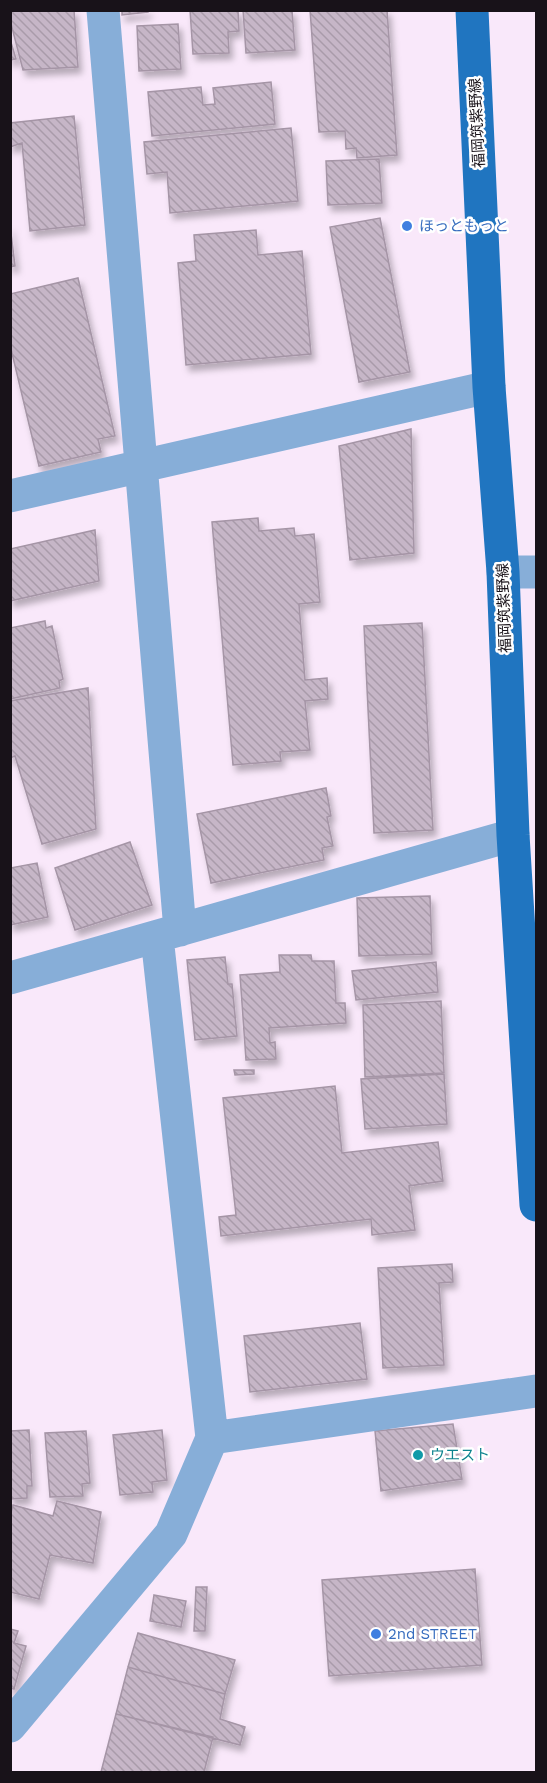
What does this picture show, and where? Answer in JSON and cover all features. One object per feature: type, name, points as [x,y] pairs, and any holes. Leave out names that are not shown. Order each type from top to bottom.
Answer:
[{"type":"main road","name":"福岡筑紫野線","points":[[472,10],[489,387],[503,572],[513,835],[537,1205]]},
{"type":"street","points":[[10,1726],[171,1534],[212,1438],[169,934],[141,466],[103,10]]},
{"type":"street","points":[[10,496],[489,387]]},
{"type":"street","points":[[503,572],[537,572]]},
{"type":"street","points":[[10,978],[513,835]]},
{"type":"street","points":[[212,1438],[537,1391]]},
{"type":"building","points":[[10,10],[74,10],[78,67],[23,70],[10,20]]},
{"type":"building","points":[[122,10],[148,10],[148,12],[122,15]]},
{"type":"building","points":[[190,10],[238,10],[239,31],[228,32],[229,53],[193,54]]},
{"type":"building","points":[[243,10],[292,10],[295,50],[246,53]]},
{"type":"building","points":[[310,10],[387,10],[397,155],[357,158],[356,148],[346,149],[345,131],[319,132]]},
{"type":"building","points":[[178,24],[181,69],[139,71],[137,26]]},
{"type":"building","points":[[10,39],[16,59],[10,60]]},
{"type":"building","points":[[271,82],[275,124],[152,136],[148,92],[201,87],[203,105],[215,104],[213,88]]},
{"type":"building","points":[[74,116],[85,225],[30,231],[22,143],[10,147],[10,123]]},
{"type":"building","points":[[291,128],[298,201],[170,213],[167,172],[147,174],[144,142]]},
{"type":"building","points":[[379,159],[382,203],[328,205],[326,161]]},
{"type":"building","points":[[380,218],[410,372],[359,382],[330,227]]},
{"type":"building","points":[[10,225],[15,266],[10,267]]},
{"type":"building","points":[[256,230],[258,255],[302,251],[311,354],[186,365],[178,263],[196,261],[194,235]]},
{"type":"building","points":[[78,278],[115,436],[98,439],[101,452],[39,466],[10,345],[10,294]]},
{"type":"building","points":[[411,429],[414,553],[350,560],[339,446]]},
{"type":"building","points":[[258,518],[259,531],[294,528],[295,536],[314,534],[320,602],[299,604],[305,680],[327,678],[328,699],[305,701],[310,750],[280,752],[281,761],[233,765],[212,522]]},
{"type":"building","points":[[95,530],[99,581],[10,601],[10,549]]},
{"type":"building","points":[[45,621],[46,628],[52,626],[63,679],[59,681],[60,688],[10,699],[10,628]]},
{"type":"building","points":[[422,623],[433,830],[374,833],[364,626]]},
{"type":"building","points":[[88,688],[96,829],[42,844],[15,756],[10,758],[10,701]]},
{"type":"building","points":[[326,788],[331,816],[327,817],[333,846],[322,848],[324,860],[211,883],[197,814]]},
{"type":"building","points":[[130,842],[152,905],[75,930],[55,868]]},
{"type":"building","points":[[37,863],[48,917],[10,925],[10,868]]},
{"type":"building","points":[[430,896],[432,954],[359,956],[357,898]]},
{"type":"building","points":[[279,955],[311,955],[312,961],[334,961],[336,1003],[345,1003],[346,1023],[269,1028],[270,1043],[275,1042],[276,1059],[246,1060],[240,975],[280,972]]},
{"type":"building","points":[[225,957],[228,984],[232,984],[237,1036],[195,1040],[187,960]]},
{"type":"building","points":[[436,962],[438,992],[356,1000],[352,971]]},
{"type":"building","points":[[441,1001],[444,1073],[365,1077],[363,1005]]},
{"type":"building","points":[[234,1070],[254,1070],[254,1074],[235,1075]]},
{"type":"building","points":[[444,1074],[447,1124],[365,1129],[361,1079]]},
{"type":"building","points":[[335,1086],[342,1153],[438,1142],[443,1181],[409,1186],[415,1230],[372,1235],[371,1219],[221,1236],[219,1217],[236,1215],[223,1098]]},
{"type":"building","points":[[452,1264],[453,1282],[439,1283],[444,1365],[383,1368],[378,1268]]},
{"type":"building","points":[[360,1323],[367,1379],[250,1392],[244,1336]]},
{"type":"building","name":"ウエスト","points":[[453,1424],[462,1479],[381,1491],[375,1431]]},
{"type":"building","points":[[29,1430],[32,1486],[27,1486],[27,1498],[10,1499],[10,1431]]},
{"type":"building","points":[[162,1430],[167,1480],[152,1482],[153,1492],[120,1495],[113,1435]]},
{"type":"building","points":[[86,1431],[90,1483],[82,1484],[83,1496],[50,1497],[45,1433]]},
{"type":"building","points":[[57,1501],[101,1512],[93,1563],[50,1555],[39,1599],[10,1592],[10,1516],[13,1505],[53,1516]]},
{"type":"building","points":[[475,1569],[482,1665],[329,1676],[322,1580]]},
{"type":"building","points":[[196,1587],[207,1587],[205,1631],[194,1631]]},
{"type":"building","points":[[154,1595],[186,1601],[181,1627],[150,1621]]},
{"type":"building","points":[[10,1629],[18,1631],[14,1643],[26,1646],[14,1689],[10,1688]]},
{"type":"building","points":[[138,1633],[235,1660],[225,1694],[128,1667]]},
{"type":"building","points":[[128,1667],[225,1694],[220,1719],[245,1727],[240,1745],[116,1714]]},
{"type":"building","points":[[116,1714],[213,1737],[204,1772],[101,1772]]},
{"type":"place","name":"ほっともっと","points":[[407,226]]},
{"type":"place","name":"ウエスト","points":[[418,1455]]},
{"type":"place","name":"2nd STREET","points":[[376,1634]]}]
